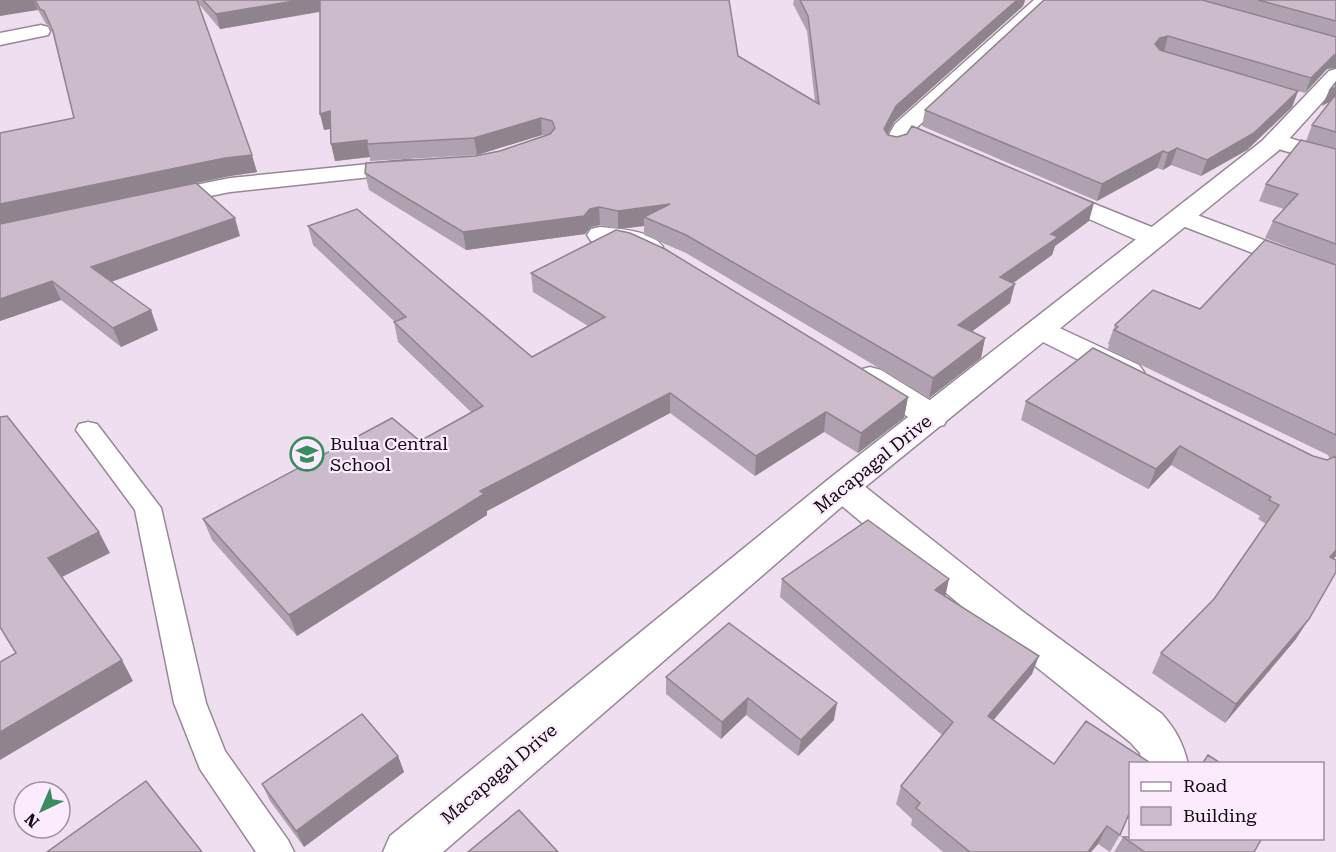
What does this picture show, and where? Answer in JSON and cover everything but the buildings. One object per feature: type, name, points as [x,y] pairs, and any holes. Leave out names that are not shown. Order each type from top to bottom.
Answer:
[{"type":"street","points":[[907,138],[1044,0]]},
{"type":"street","points":[[0,39],[41,31]]},
{"type":"street","name":"Macapagal Drive","points":[[407,852],[842,488],[1276,141],[1317,96]]},
{"type":"street","points":[[1276,141],[1336,159]]},
{"type":"street","points":[[139,204],[230,185],[430,166]]},
{"type":"street","points":[[1035,186],[1155,238]]},
{"type":"street","points":[[1181,217],[1336,278]]},
{"type":"street","points":[[600,235],[626,238],[644,244],[677,261]]},
{"type":"street","points":[[1041,330],[1158,386]]},
{"type":"street","points":[[850,364],[932,417]]},
{"type":"street","points":[[842,488],[1008,622],[1146,728],[1161,745],[1165,762]]},
{"type":"lane","points":[[87,430],[148,508],[190,703],[212,759],[276,852]]},
{"type":"place","name":"Bulua Central School","points":[[307,454]]}]
